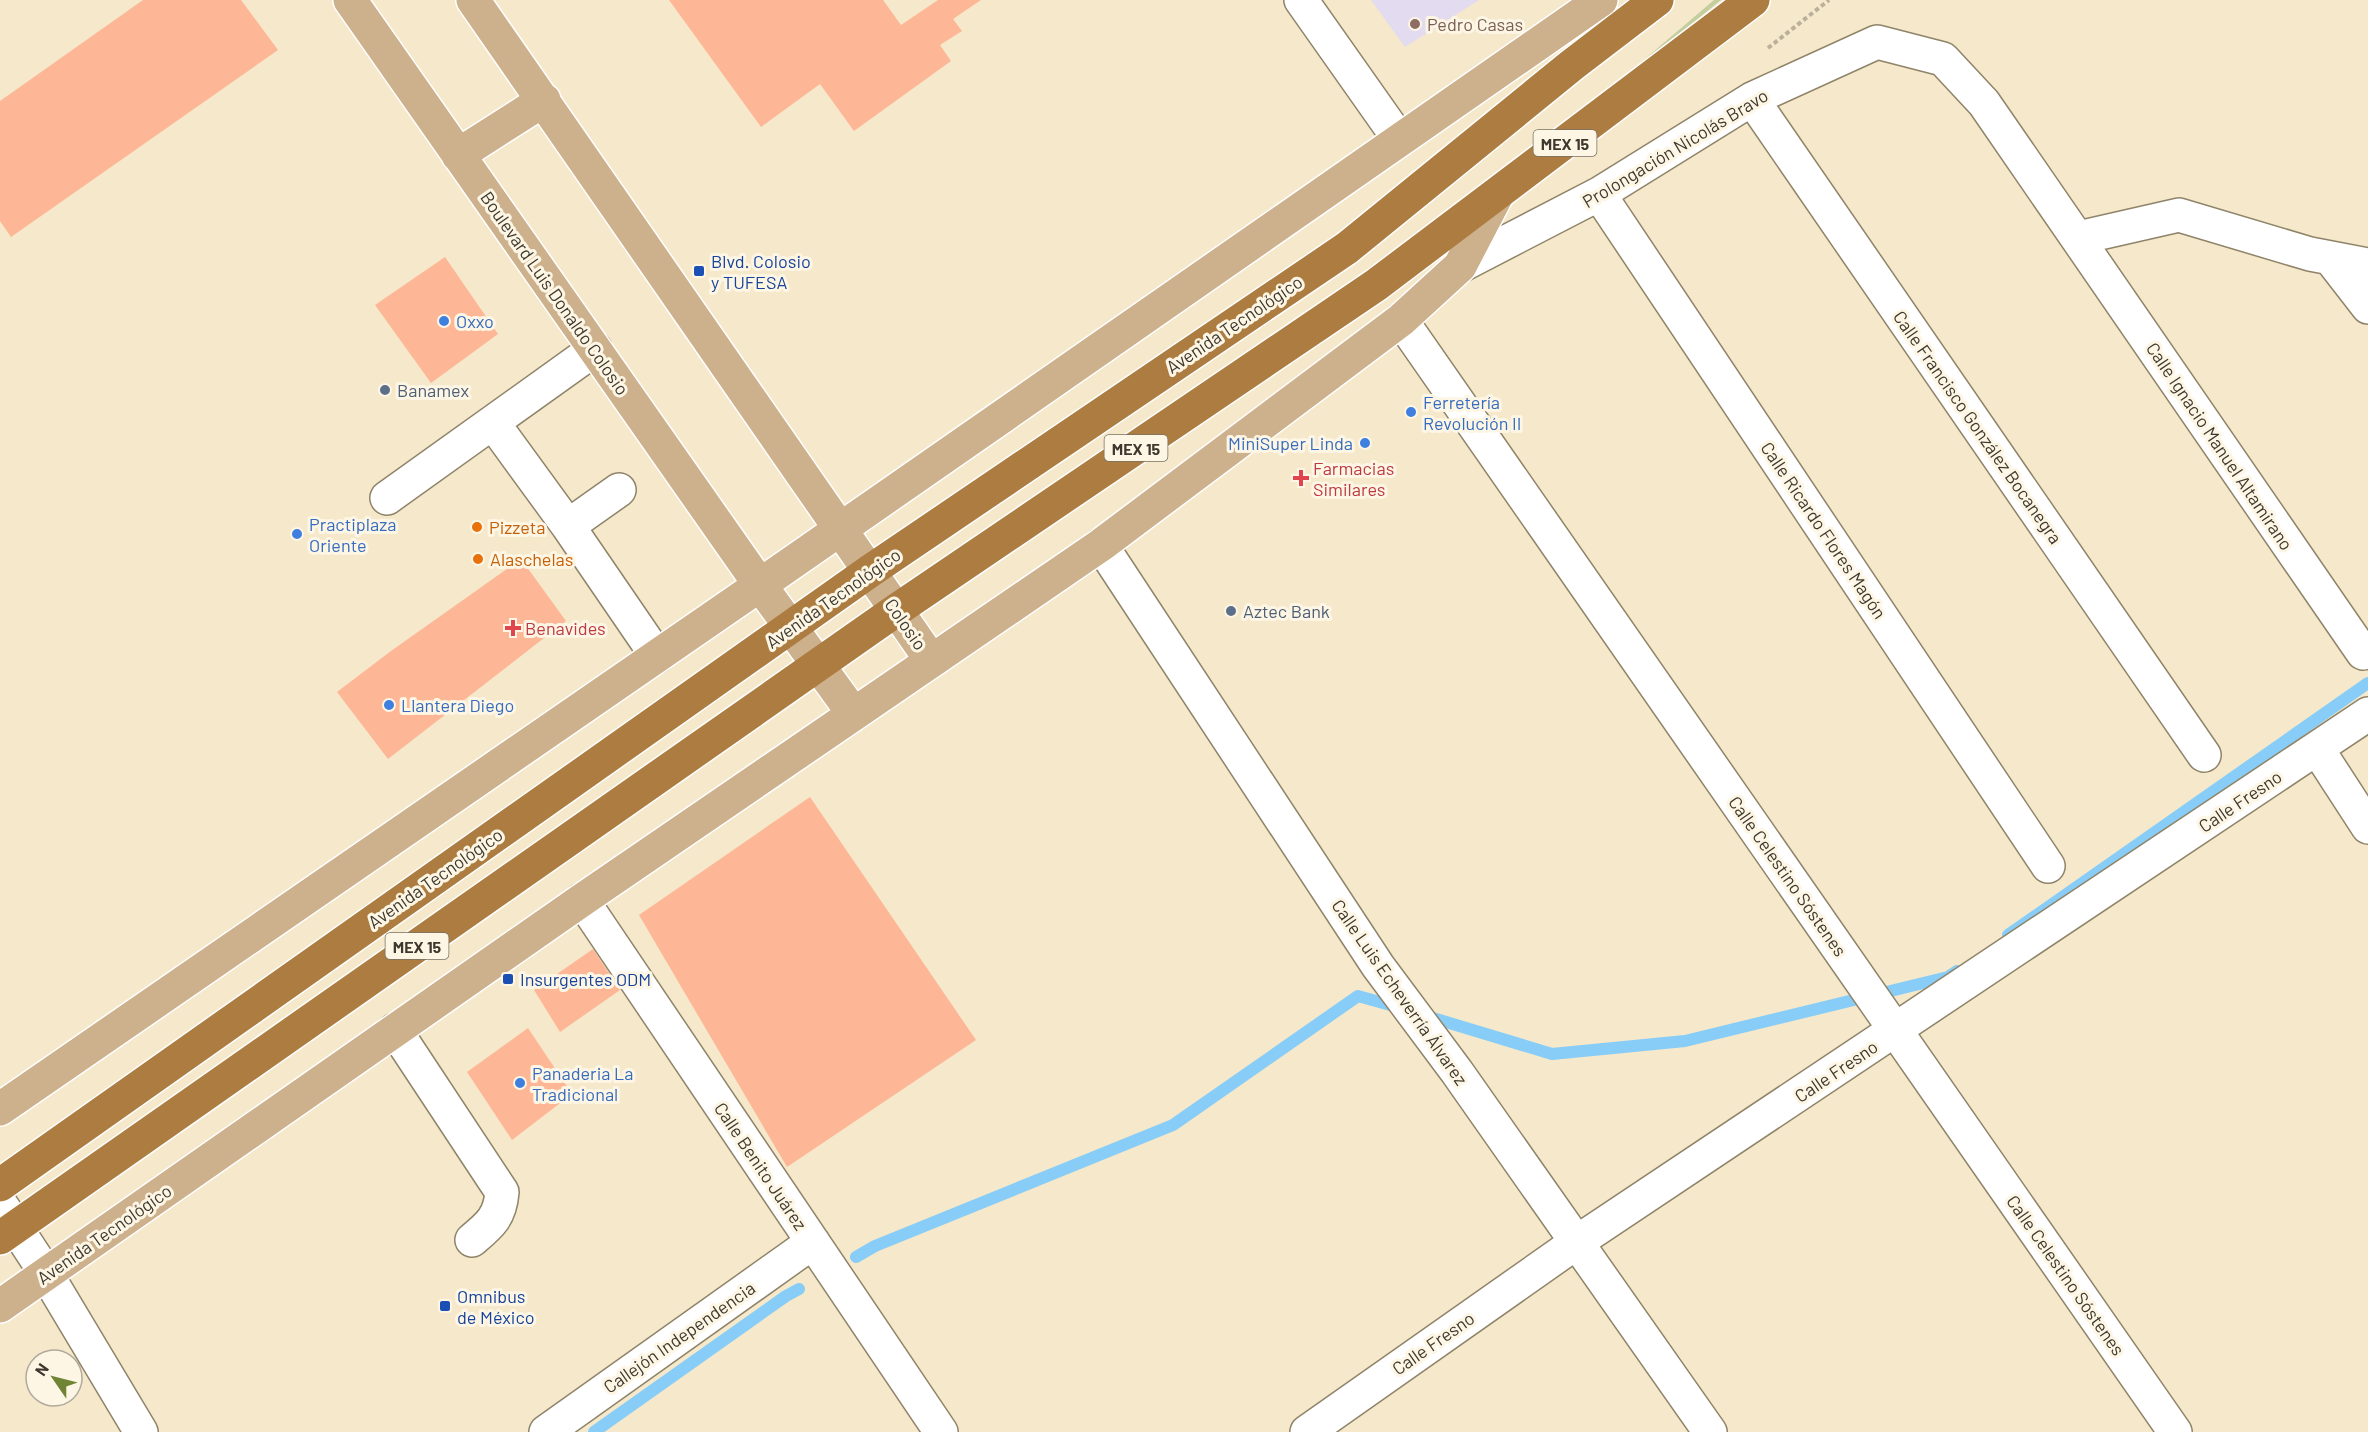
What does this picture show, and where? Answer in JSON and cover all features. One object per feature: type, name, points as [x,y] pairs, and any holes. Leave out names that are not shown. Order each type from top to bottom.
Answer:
[{"type":"highway","name":"Avenida Tecnológico","points":[[0,1185],[870,571],[1347,248],[1572,65],[1657,0]]},
{"type":"highway","name":"Avenida Tecnológico","points":[[5,1222],[1376,285],[1754,0]]},
{"type":"main road","name":"Boulevard Luis Donaldo Colosio","points":[[350,0],[760,585]]},
{"type":"main road","points":[[473,0],[841,529]]},
{"type":"main road","points":[[0,1109],[841,529],[1600,0]]},
{"type":"main road","points":[[458,154],[543,100]]},
{"type":"main road","name":"Avenida Tecnológico","points":[[0,1306],[582,900],[1101,545],[1401,320],[1460,266],[1497,195]]},
{"type":"main road","name":"Colosio","points":[[841,529],[931,660]]},
{"type":"main road","points":[[760,585],[853,713]]},
{"type":"street","points":[[1301,0],[1399,139]]},
{"type":"street","name":"Prolongación Nicolás Bravo","points":[[1460,266],[1599,194],[1752,99],[1877,42],[1943,59],[1984,103],[2078,238]]},
{"type":"street","name":"Calle Francisco González Bocanegra","points":[[1752,99],[2204,755]]},
{"type":"street","name":"Calle Ricardo Flores Magón","points":[[1599,194],[2048,866]]},
{"type":"street","points":[[2078,238],[2178,215],[2310,254],[2368,265]]},
{"type":"street","name":"Calle Ignacio Manuel Altamirano","points":[[2078,238],[2363,654]]},
{"type":"street","points":[[2330,258],[2368,307]]},
{"type":"street","name":"Calle Celestino Sóstenes","points":[[1401,320],[2175,1432]]},
{"type":"street","points":[[387,498],[595,349]]},
{"type":"street","points":[[493,423],[568,526],[657,656]]},
{"type":"street","points":[[568,526],[619,490]]},
{"type":"street","name":"Calle Luis Echeverría Álvarez","points":[[1101,545],[1378,966],[1457,1072],[1710,1432]]},
{"type":"street","name":"Calle Fresno","points":[[1307,1432],[1891,1024],[2318,750],[2368,714]]},
{"type":"street","points":[[2318,750],[2368,827]]},
{"type":"street","name":"Calle Benito Juárez","points":[[582,900],[941,1432]]},
{"type":"street","points":[[395,1030],[502,1192],[501,1207],[491,1224],[472,1240]]},
{"type":"street","points":[[5,1222],[47,1275],[141,1432]]},
{"type":"street","name":"Callejón Independencia","points":[[546,1432],[813,1242]]},
{"type":"shaded area","name":"Pedro Casas","points":[[1371,0],[1479,0],[1405,47]]},
{"type":"green space","points":[[1714,0],[1721,0],[1590,106]]},
{"type":"building","points":[[143,0],[241,0],[278,50],[11,237],[0,221],[0,101]]},
{"type":"building","points":[[669,0],[883,0],[901,25],[938,0],[981,0],[953,19],[962,31],[940,45],[951,61],[854,131],[820,84],[761,127]]},
{"type":"building","points":[[445,257],[498,334],[431,383],[375,305]]},
{"type":"building","points":[[521,559],[566,621],[388,759],[337,692]]},
{"type":"building","points":[[810,797],[976,1040],[787,1167],[639,915]]},
{"type":"building","points":[[593,949],[620,990],[560,1032],[534,990]]},
{"type":"building","name":"Panaderia La Tradicional","points":[[528,1028],[572,1094],[512,1140],[467,1072]]},
{"type":"waterway","points":[[2008,935],[2368,683]]},
{"type":"waterway","points":[[1423,1015],[1552,1054],[1685,1041],[1948,977],[1957,971]]},
{"type":"waterway","points":[[856,1257],[875,1246],[1173,1125],[1358,996],[1401,1008]]},
{"type":"waterway","points":[[594,1432],[799,1289]]},
{"type":"place","name":"Pedro Casas","points":[[1415,24]]},
{"type":"place","name":"Blvd. Colosio y TUFESA","points":[[699,271]]},
{"type":"place","name":"Oxxo","points":[[444,321]]},
{"type":"place","name":"Banamex","points":[[385,390]]},
{"type":"place","name":"Ferretería Revolución II","points":[[1411,412]]},
{"type":"place","name":"MiniSuper Linda","points":[[1365,443]]},
{"type":"place","name":"Farmacias Similares","points":[[1301,478]]},
{"type":"place","name":"Pizzeta","points":[[477,527]]},
{"type":"place","name":"Practiplaza Oriente","points":[[297,534]]},
{"type":"place","name":"Alaschelas","points":[[478,559]]},
{"type":"place","name":"Aztec Bank","points":[[1231,611]]},
{"type":"place","name":"Benavides","points":[[513,628]]},
{"type":"place","name":"Llantera Diego","points":[[389,705]]},
{"type":"place","name":"Insurgentes ODM","points":[[508,979]]},
{"type":"place","name":"Panaderia La Tradicional","points":[[520,1083]]},
{"type":"place","name":"Omnibus de México","points":[[445,1306]]}]
